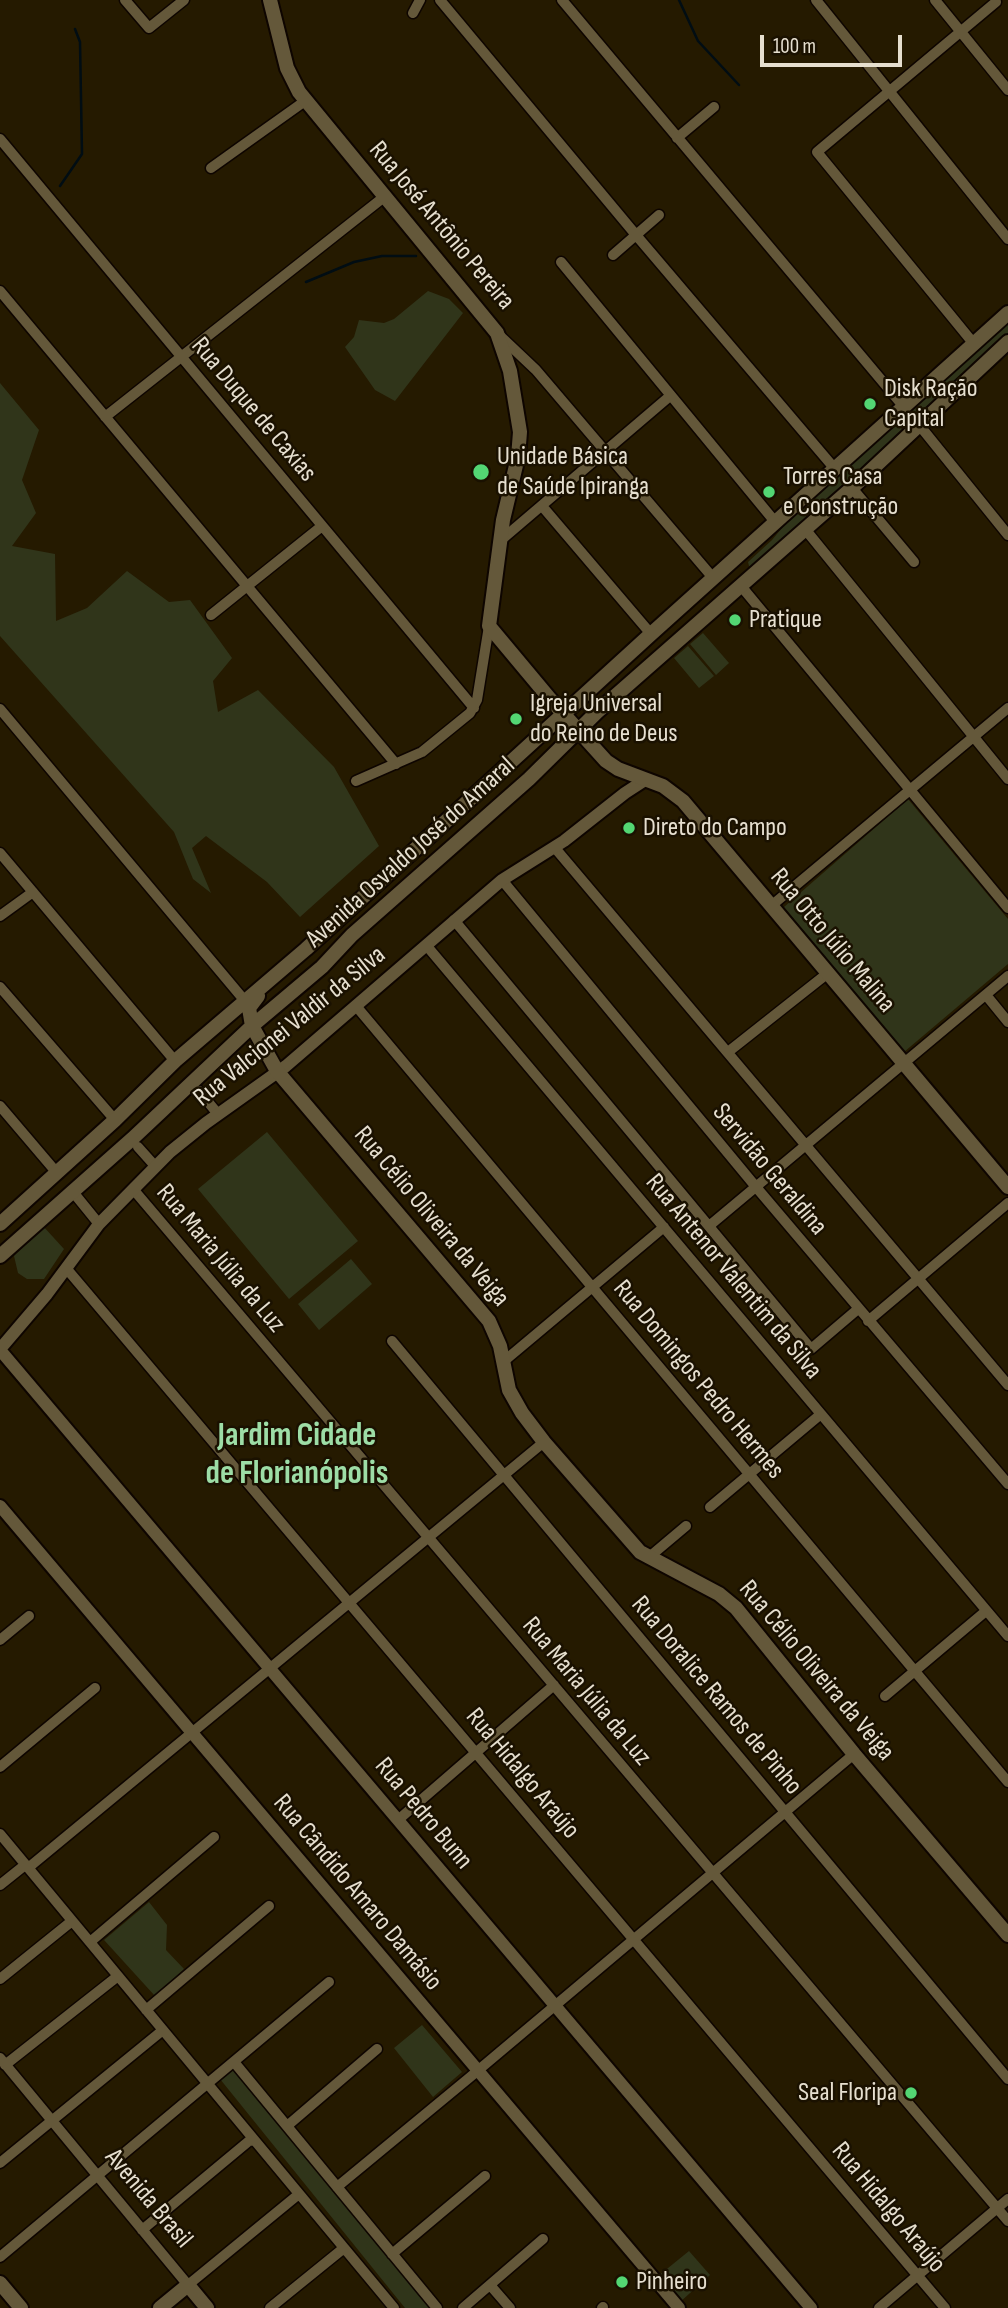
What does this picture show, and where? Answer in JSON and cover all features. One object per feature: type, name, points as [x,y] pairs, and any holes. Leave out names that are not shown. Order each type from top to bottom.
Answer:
[{"type":"main road","name":"Rua José Antônio Pereira","points":[[270,0],[289,75],[306,101],[498,333],[510,371],[520,432],[518,457],[500,541],[489,626]]},
{"type":"main road","name":"Avenida Osvaldo José do Amaral","points":[[0,1224],[115,1120],[174,1062],[269,981],[1008,313]]},
{"type":"main road","name":"Avenida Osvaldo José do Amaral","points":[[0,1256],[252,1026],[322,967],[352,935],[529,779],[578,730],[852,488],[1008,342]]},
{"type":"main road","points":[[741,586],[736,576],[736,568],[776,523]]},
{"type":"main road","name":"Rua Otto Júlio Malina","points":[[489,626],[563,714],[612,765],[663,786],[683,801],[1008,1187]]},
{"type":"main road","points":[[352,935],[359,922],[386,895],[384,890],[373,887]]},
{"type":"main road","points":[[252,1026],[250,1004],[269,981]]},
{"type":"main road","name":"Rua Célio Oliveira da Veiga","points":[[252,1026],[277,1071],[489,1321],[498,1338],[509,1390],[544,1442],[633,1545],[649,1558],[729,1601],[1008,1935]]},
{"type":"main road","points":[[163,1108],[149,1110],[145,1099],[174,1062]]},
{"type":"main road","points":[[0,2283],[21,2308]]},
{"type":"main road","points":[[160,2308],[188,2285]]},
{"type":"main road","name":"Avenida Brasil","points":[[188,2285],[207,2308]]},
{"type":"street","points":[[125,0],[149,28],[184,0]]},
{"type":"street","points":[[413,13],[420,0]]},
{"type":"street","points":[[440,0],[835,469]]},
{"type":"street","points":[[562,0],[904,408]]},
{"type":"street","points":[[816,0],[1008,239]]},
{"type":"street","points":[[935,0],[1008,90]]},
{"type":"street","points":[[974,344],[817,152],[996,2]]},
{"type":"street","points":[[211,168],[306,101]]},
{"type":"street","points":[[677,138],[714,107]]},
{"type":"street","name":"Rua Duque de Caxias","points":[[0,139],[474,708]]},
{"type":"street","points":[[106,417],[384,197]]},
{"type":"street","points":[[613,255],[659,215]]},
{"type":"street","points":[[561,262],[776,523]]},
{"type":"street","points":[[0,291],[396,764]]},
{"type":"street","points":[[498,333],[530,363],[714,579]]},
{"type":"street","points":[[500,541],[670,396]]},
{"type":"street","points":[[920,426],[1008,535]]},
{"type":"street","points":[[852,488],[914,562]]},
{"type":"street","points":[[542,506],[651,634]]},
{"type":"street","points":[[211,615],[322,526]]},
{"type":"street","points":[[805,529],[1008,779]]},
{"type":"street","points":[[741,586],[1008,908]]},
{"type":"street","points":[[356,781],[431,746],[474,708],[489,626]]},
{"type":"street","points":[[771,906],[1008,708]]},
{"type":"street","points":[[0,709],[245,1001]]},
{"type":"street","name":"Rua Valcionei Valdir da Silva","points":[[0,1349],[99,1224],[155,1166],[356,1006],[502,880],[555,848],[645,780]]},
{"type":"street","points":[[555,848],[1008,1385]]},
{"type":"street","points":[[0,853],[174,1062]]},
{"type":"street","name":"Servidão Geraldina","points":[[502,880],[868,1321],[1008,1484]]},
{"type":"street","points":[[0,916],[33,891]]},
{"type":"street","points":[[454,920],[811,1349],[858,1309]]},
{"type":"street","name":"Rua Antenor Valentim da Silva","points":[[426,945],[1008,1636]]},
{"type":"street","points":[[727,1052],[828,973]]},
{"type":"street","points":[[709,1226],[1008,976]]},
{"type":"street","points":[[0,987],[115,1120]]},
{"type":"street","points":[[986,995],[1008,1021]]},
{"type":"street","name":"Rua Domingos Pedro Hermes","points":[[356,1006],[1008,1782]]},
{"type":"street","points":[[199,1091],[218,1114]]},
{"type":"street","points":[[0,1106],[57,1173]]},
{"type":"street","points":[[138,1147],[155,1166]]},
{"type":"street","name":"Rua Maria Júlia da Luz","points":[[133,1189],[1008,2221]]},
{"type":"street","points":[[73,1192],[99,1224]]},
{"type":"street","points":[[868,1321],[1008,1203]]},
{"type":"street","points":[[502,1362],[664,1227]]},
{"type":"street","name":"Rua Hidalgo Araújo","points":[[66,1268],[945,2308]]},
{"type":"street","name":"Rua Doralice Ramos de Pinho","points":[[392,1341],[1008,2079]]},
{"type":"street","name":"Rua Pedro Bunn","points":[[0,1349],[811,2308]]},
{"type":"street","points":[[710,1507],[821,1414]]},
{"type":"street","points":[[0,1885],[27,1867],[192,1733],[544,1442]]},
{"type":"street","name":"Rua Cândido Amaro Damásio","points":[[0,1507],[679,2308]]},
{"type":"street","points":[[649,1558],[687,1526]]},
{"type":"street","points":[[885,1696],[986,1611]]},
{"type":"street","points":[[0,1640],[29,1616]]},
{"type":"street","points":[[398,1820],[554,1685]]},
{"type":"street","points":[[0,1765],[95,1688]]},
{"type":"street","points":[[337,2187],[855,1754]]},
{"type":"street","points":[[0,1834],[344,2248],[388,2306]]},
{"type":"street","points":[[90,1942],[214,1837]]},
{"type":"street","points":[[146,2010],[270,1906]]},
{"type":"street","points":[[0,1979],[72,1921]]},
{"type":"street","points":[[3,2061],[118,1976]]},
{"type":"street","points":[[0,2257],[329,1982]]},
{"type":"street","points":[[0,2163],[163,2030]]},
{"type":"street","points":[[287,2126],[377,2049]]},
{"type":"street","name":"Avenida Brasil","points":[[3,2061],[188,2285]]},
{"type":"street","points":[[234,2062],[437,2308]]},
{"type":"street","points":[[142,2230],[249,2141],[254,2140]]},
{"type":"street","points":[[392,2254],[485,2176]]},
{"type":"street","points":[[188,2285],[299,2194]]},
{"type":"street","points":[[879,2308],[1008,2199]]},
{"type":"street","points":[[463,2308],[543,2239]]},
{"type":"street","points":[[270,2308],[344,2248]]},
{"type":"street","points":[[490,2285],[506,2304],[494,2308]]},
{"type":"green space","points":[[428,291],[449,299],[463,313],[395,401],[375,390],[345,347],[354,337],[359,320],[384,323],[394,319]]},
{"type":"green space","points":[[1008,318],[1008,335],[907,428],[899,418]]},
{"type":"green space","points":[[0,383],[39,430],[22,480],[36,513],[12,546],[55,554],[56,621],[87,608],[127,571],[169,602],[190,600],[232,658],[213,681],[218,712],[258,690],[334,767],[379,846],[300,917],[267,882],[206,836],[192,848],[211,893],[193,879],[174,832],[0,636]]},
{"type":"green space","points":[[895,422],[903,430],[753,566],[749,566],[748,562],[772,540],[795,512]]},
{"type":"green space","points":[[703,633],[729,663],[716,675],[690,644]]},
{"type":"green space","points":[[688,646],[714,676],[699,688],[674,658]]},
{"type":"green space","points":[[908,799],[1008,919],[1008,964],[904,1052],[784,907]]},
{"type":"green space","points":[[267,1132],[358,1241],[289,1299],[198,1189]]},
{"type":"green space","points":[[43,1226],[64,1249],[44,1279],[27,1279],[18,1273],[14,1256]]},
{"type":"green space","points":[[351,1259],[372,1284],[319,1330],[298,1304]]},
{"type":"green space","points":[[149,1902],[167,1925],[166,1950],[184,1969],[155,1996],[104,1940]]},
{"type":"green space","points":[[422,2025],[462,2072],[433,2097],[394,2048]]},
{"type":"green space","points":[[232,2068],[432,2308],[405,2308],[220,2079]]},
{"type":"green space","points":[[689,2251],[710,2275],[679,2303],[657,2277]]},
{"type":"waterway","points":[[679,0],[698,41],[739,85]]},
{"type":"waterway","points":[[60,186],[82,154],[80,42],[75,29]]},
{"type":"waterway","points":[[306,282],[354,262],[382,256],[416,256]]},
{"type":"place","name":"Disk Ração Capital","points":[[870,404]]},
{"type":"place","name":"Unidade Básica de Saúde Ipiranga","points":[[481,472]]},
{"type":"place","name":"Torres Casa e Construção","points":[[769,492]]},
{"type":"place","name":"Pratique","points":[[735,620]]},
{"type":"place","name":"Igreja Universal do Reino de Deus","points":[[516,719]]},
{"type":"place","name":"Direto do Campo","points":[[629,828]]},
{"type":"place","name":"Seal Floripa","points":[[911,2093]]},
{"type":"place","name":"Pinheiro","points":[[622,2282]]},
{"type":"district","name":"Jardim Cidade de Florianópolis","points":[[297,1456]]}]
